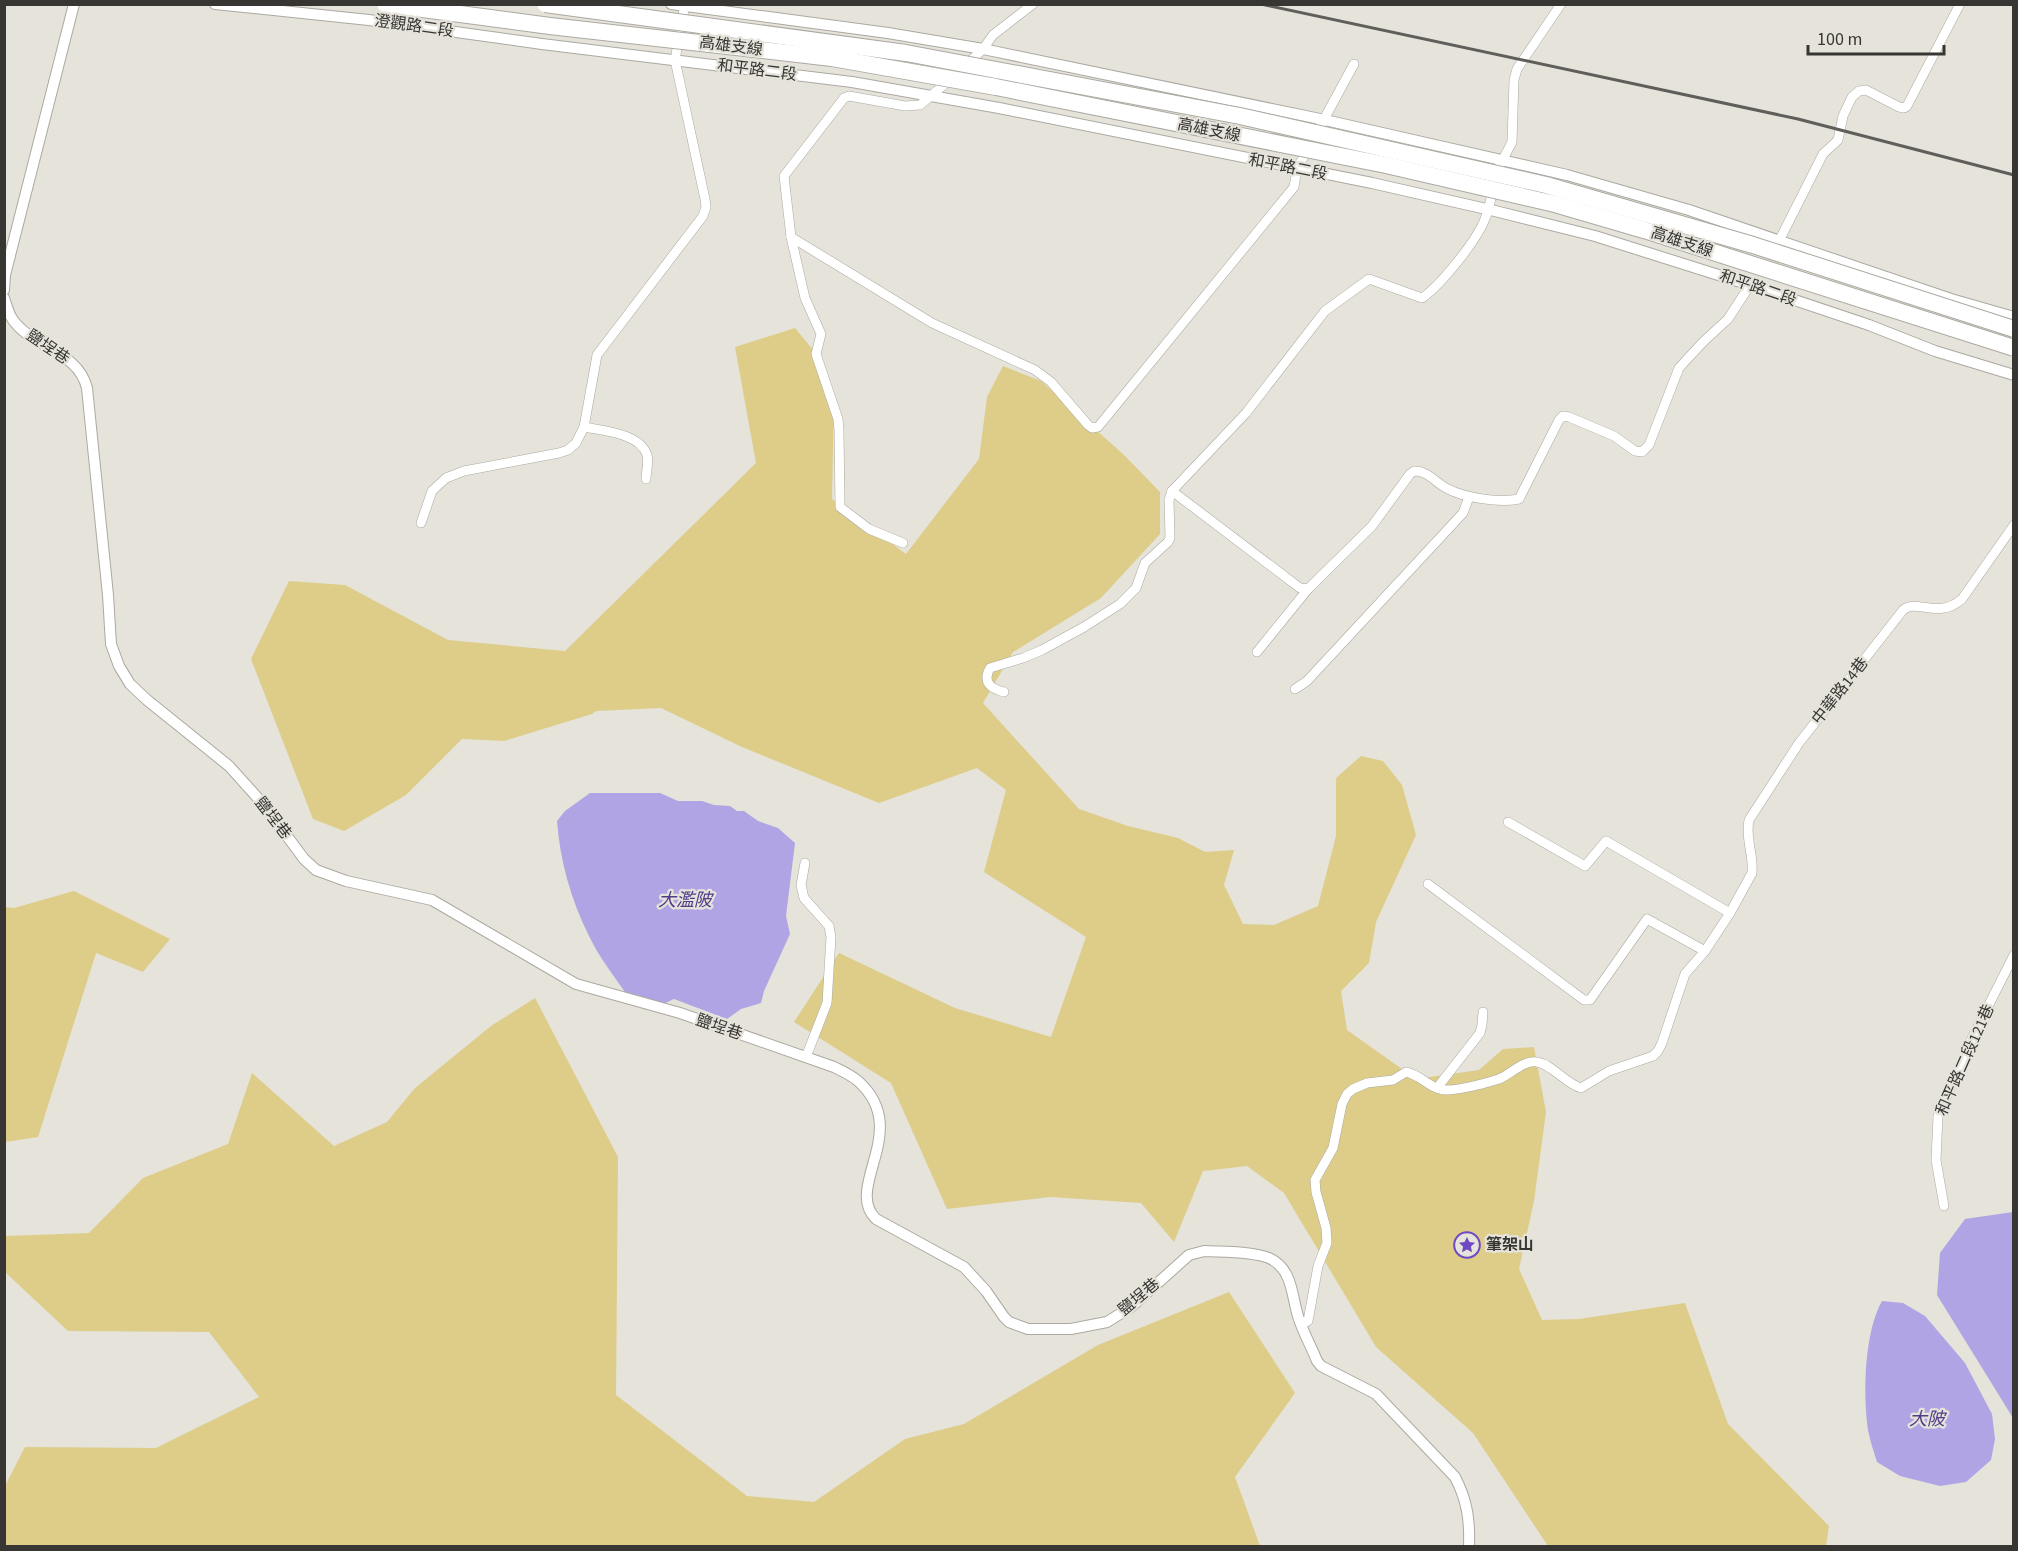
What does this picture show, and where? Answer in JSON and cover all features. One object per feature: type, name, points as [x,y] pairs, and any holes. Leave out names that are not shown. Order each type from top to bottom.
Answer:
[{"type":"highway","name":"高雄支線","points":[[385,4],[550,26],[832,58],[996,87],[1386,165],[1555,204],[1644,230],[2013,348]]},
{"type":"highway","name":"高雄支線","points":[[545,4],[906,52],[1240,116],[1546,185],[1753,245],[2013,329]]},
{"type":"street","points":[[4,290],[5,275],[74,4]]},
{"type":"street","name":"澄觀路二段","points":[[215,4],[369,20],[542,44]]},
{"type":"street","points":[[671,4],[888,33],[983,49],[1325,120],[1567,175],[1689,210],[1780,239],[1951,299],[2013,317]]},
{"type":"street","points":[[903,543],[869,529],[840,507],[838,419],[816,354],[821,334],[805,298],[791,237],[784,176],[844,98],[855,96],[905,106],[920,105],[933,96],[983,49],[993,35],[1033,4]]},
{"type":"street","points":[[1004,692],[994,690],[990,685],[987,678],[990,668],[1023,658],[1084,627],[1120,604],[1136,588],[1145,563],[1168,542],[1170,537],[1169,500],[1172,491],[1246,413],[1325,311],[1369,279],[1422,298],[1435,289],[1485,220],[1501,161],[1512,142],[1514,80],[1517,69],[1561,4]]},
{"type":"street","points":[[1780,239],[1823,154],[1838,140],[1843,116],[1852,97],[1859,91],[1866,90],[1904,108],[1907,106],[1960,4]]},
{"type":"street","points":[[421,523],[432,491],[446,478],[464,471],[568,450],[576,443],[584,427],[597,355],[703,216],[706,207],[705,199],[675,60],[685,5]]},
{"type":"street","name":"和平路二段","points":[[542,44],[840,80],[933,96],[1372,183],[1488,209],[1595,236],[1750,285],[1869,325],[1935,351],[2013,375]]},
{"type":"street","points":[[791,237],[932,323],[1035,370],[1051,382],[1092,428],[1098,427],[1294,187],[1297,169],[1354,64]]},
{"type":"street","points":[[1257,652],[1308,589],[1372,526],[1414,471],[1423,472],[1447,489],[1469,497],[1519,499],[1563,416],[1614,436],[1635,451],[1642,452],[1649,446],[1679,368],[1728,319],[1750,285]]},
{"type":"street","name":"鹽埕巷","points":[[4,298],[8,312],[23,330],[76,365],[84,376],[105,560],[111,644],[119,666],[130,684],[147,700],[229,766],[264,805],[304,860],[316,870],[357,885],[432,900],[576,984],[680,1013],[834,1067],[856,1079],[866,1089],[880,1116],[881,1130],[870,1176],[867,1203],[870,1213],[876,1219],[964,1267],[986,1291],[1009,1323],[1028,1329],[1059,1330],[1107,1322],[1131,1307],[1189,1255],[1204,1251],[1257,1255],[1276,1262],[1290,1280],[1299,1320],[1321,1366],[1376,1394],[1450,1471],[1466,1503],[1470,1527],[1469,1546]]},
{"type":"street","points":[[584,427],[620,435],[641,445],[648,458],[646,479]]},
{"type":"street","points":[[1172,491],[1300,588],[1308,589]]},
{"type":"street","points":[[1295,689],[1306,681],[1463,513],[1469,497]]},
{"type":"street","name":"中華路14巷","points":[[1437,1088],[1452,1090],[1501,1078],[1525,1064],[1536,1062],[1544,1064],[1581,1088],[1616,1068],[1653,1056],[1665,1036],[1685,974],[1705,951],[1730,913],[1752,873],[1747,827],[1749,820],[1799,743],[1903,610],[1910,605],[1942,609],[1958,603],[2013,525]]},
{"type":"street","points":[[1508,822],[1585,866],[1606,841],[1730,913]]},
{"type":"street","points":[[805,863],[801,885],[804,898],[830,926],[831,938],[827,1004],[806,1057]]},
{"type":"street","points":[[1428,884],[1584,1000],[1590,1000],[1647,919],[1705,951]]},
{"type":"street","name":"和平路二段121巷","points":[[1944,1206],[1936,1160],[1938,1116],[1973,1036],[2013,955]]},
{"type":"street","points":[[1299,1320],[1304,1323],[1308,1321],[1318,1266],[1327,1243],[1326,1228],[1315,1180],[1334,1148],[1342,1104],[1347,1094],[1361,1085],[1388,1082],[1406,1072],[1417,1075],[1437,1088],[1480,1033],[1483,1012]]},
{"type":"shaded area","points":[[795,328],[818,356],[834,397],[832,499],[906,554],[979,459],[987,397],[1003,366],[1041,381],[1124,455],[1160,492],[1160,534],[1101,598],[1013,652],[983,703],[1079,809],[1128,826],[1178,838],[1205,852],[1234,850],[1224,885],[1243,924],[1274,925],[1318,906],[1336,836],[1336,778],[1361,756],[1383,761],[1402,785],[1416,835],[1376,922],[1369,963],[1341,991],[1347,1030],[1416,1079],[1479,1070],[1503,1049],[1534,1047],[1546,1112],[1534,1201],[1519,1269],[1542,1320],[1579,1319],[1685,1303],[1728,1424],[1829,1526],[1826,1546],[1548,1546],[1473,1433],[1376,1347],[1284,1193],[1247,1166],[1203,1171],[1174,1242],[1141,1203],[1050,1197],[947,1209],[891,1083],[794,1022],[839,953],[955,1008],[1051,1037],[1086,937],[984,872],[1006,790],[977,768],[879,803],[742,747],[661,708],[596,711],[504,741],[462,739],[406,795],[344,831],[313,819],[251,659],[289,581],[345,585],[448,640],[565,651],[756,463],[735,347]]},
{"type":"shaded area","points":[[74,891],[170,939],[143,972],[96,953],[38,1137],[5,1142],[5,907],[14,908]]},
{"type":"shaded area","points":[[535,998],[618,1157],[616,1395],[747,1496],[814,1502],[905,1439],[964,1424],[1098,1345],[1229,1292],[1295,1393],[1235,1477],[1260,1546],[5,1546],[5,1486],[25,1447],[156,1448],[259,1397],[209,1332],[68,1331],[5,1272],[5,1236],[89,1233],[143,1178],[228,1144],[252,1073],[334,1146],[387,1122],[415,1088],[491,1026]]},
{"type":"water","name":"大濫陂","points":[[590,793],[660,793],[678,801],[702,801],[714,805],[730,806],[737,811],[744,811],[758,821],[778,828],[795,843],[786,916],[790,934],[764,991],[761,1003],[741,1009],[727,1019],[674,999],[661,1005],[627,995],[589,936],[567,880],[561,851],[557,821],[565,811]]},
{"type":"water","points":[[2014,1212],[2013,1418],[1937,1295],[1940,1253],[1965,1219]]},
{"type":"water","name":"大陂","points":[[1882,1301],[1903,1303],[1925,1316],[1965,1363],[1992,1414],[1995,1439],[1991,1460],[1966,1482],[1940,1486],[1900,1476],[1877,1462],[1868,1430],[1865,1382],[1868,1346],[1876,1314]]},
{"type":"railway","points":[[1261,4],[1798,119],[2014,175]]},
{"type":"place","name":"筆架山","points":[[1467,1245]]}]
